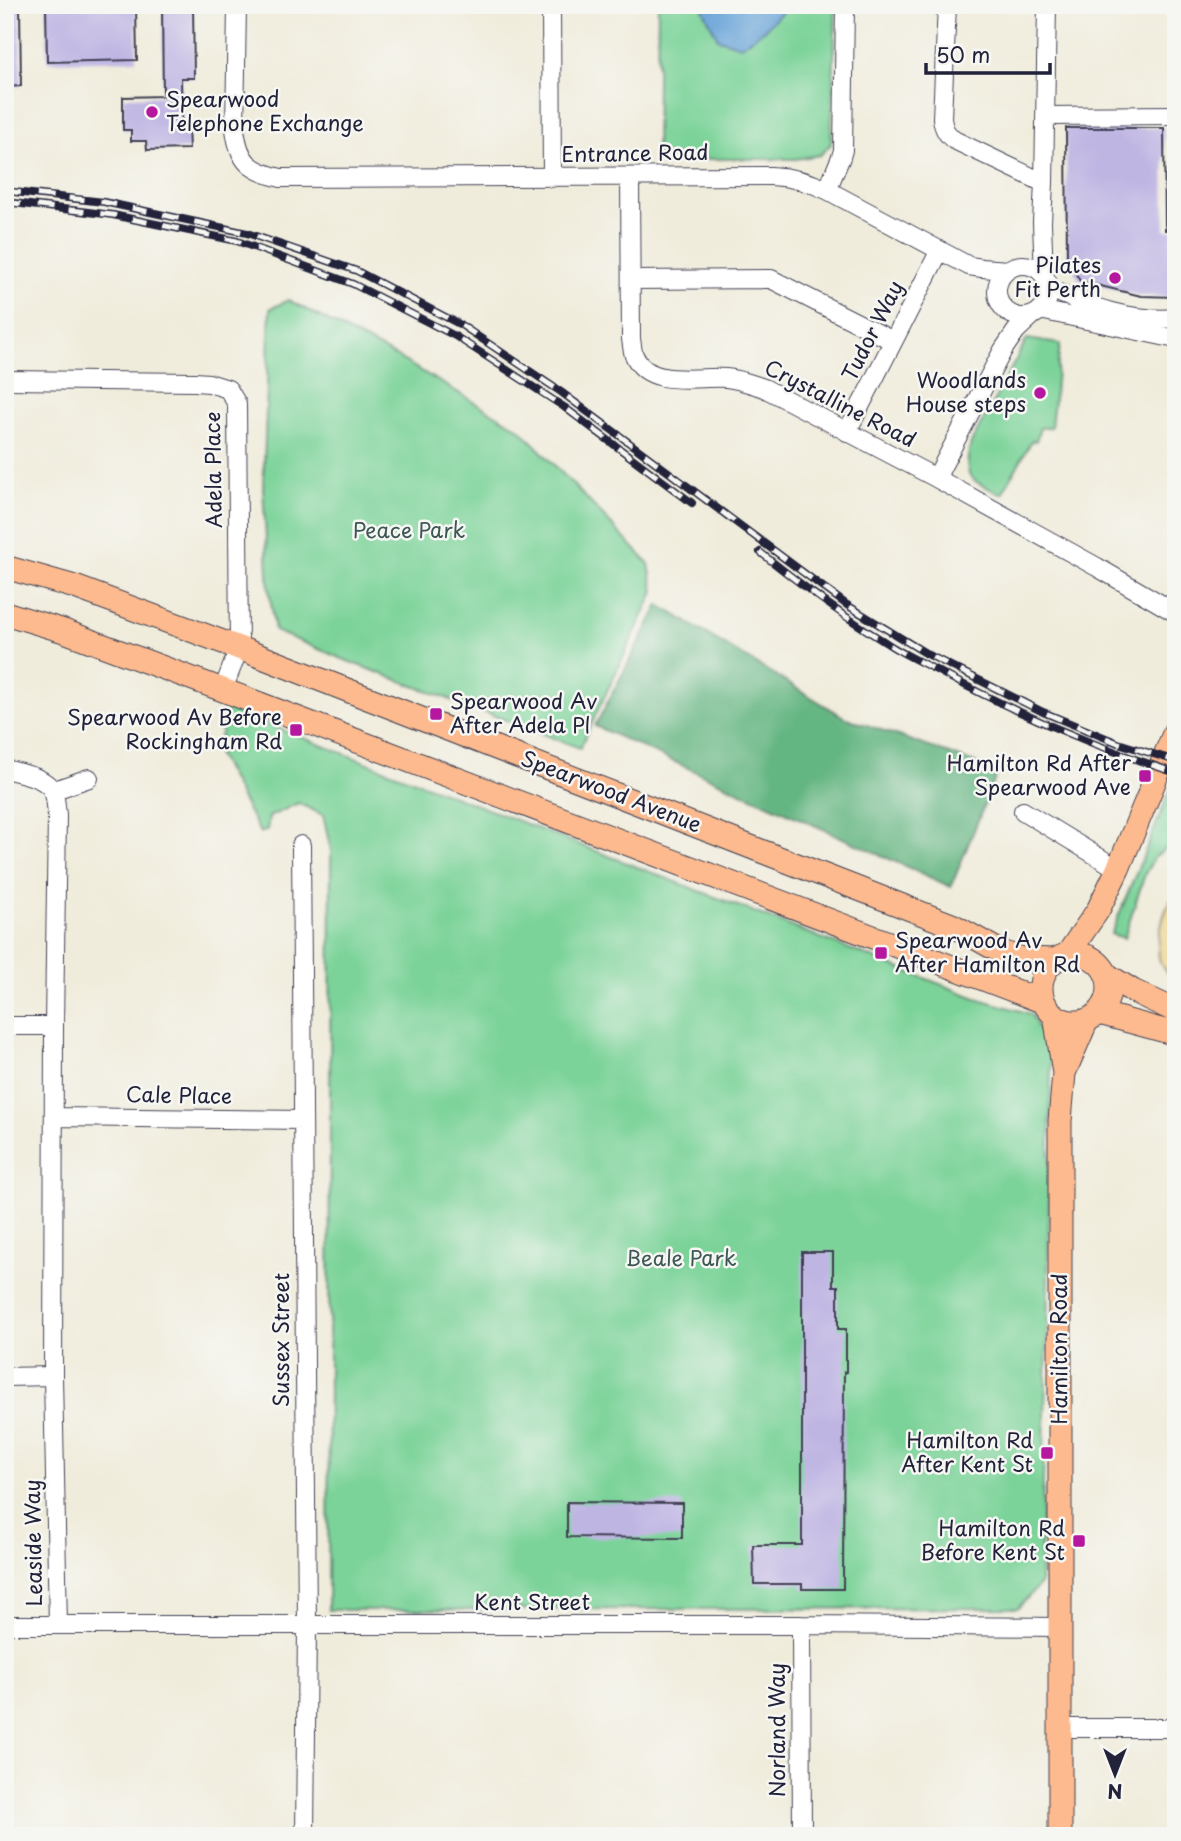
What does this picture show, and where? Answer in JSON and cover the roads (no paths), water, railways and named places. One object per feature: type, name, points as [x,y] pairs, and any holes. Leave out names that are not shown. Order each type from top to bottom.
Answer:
[{"type":"main road","name":"Spearwood Avenue","points":[[5,567],[75,587],[240,648],[941,921],[1001,952],[1023,958],[1062,958]]},
{"type":"main road","name":"Spearwood Avenue","points":[[5,613],[64,631],[223,690],[1049,1009]]},
{"type":"main road","points":[[1062,958],[1098,910],[1118,869],[1176,729]]},
{"type":"main road","points":[[1093,1017],[1105,1005],[1109,995],[1109,985],[1100,967],[1098,910]]},
{"type":"main road","points":[[1176,1010],[1133,990],[1076,954],[1049,966],[1044,974],[1042,993],[1049,1009],[1065,1021],[1076,1022],[1093,1017],[1176,1034]]},
{"type":"main road","name":"Hamilton Road","points":[[1049,1009],[1064,1073],[1060,1121],[1059,1836]]},
{"type":"main road","name":"Hamilton Road","points":[[1064,1073],[1093,1017]]},
{"type":"street","name":"Entrance Road","points":[[237,5],[237,144],[242,157],[251,168],[264,175],[281,178],[789,177],[808,181],[827,190],[969,265],[1012,268]]},
{"type":"street","points":[[551,5],[552,178]]},
{"type":"street","points":[[827,190],[842,150],[845,5]]},
{"type":"street","points":[[947,5],[942,118],[947,134],[954,140],[1044,183]]},
{"type":"street","points":[[936,478],[1003,349],[1048,296],[1042,222],[1046,5]]},
{"type":"street","points":[[1045,116],[1176,115]]},
{"type":"street","name":"Crystalline Road","points":[[630,177],[631,338],[634,355],[641,366],[651,374],[663,378],[726,378],[764,388],[936,478],[1097,566],[1176,613]]},
{"type":"street","points":[[1003,349],[998,284],[1002,276],[1024,258],[1042,222]]},
{"type":"street","name":"Tudor Way","points":[[847,432],[940,250]]},
{"type":"street","name":"Entrance Road","points":[[969,265],[988,284],[1000,302]]},
{"type":"street","points":[[1012,268],[1025,265],[1033,267],[1046,282],[1100,310],[1136,318],[1176,318]]},
{"type":"street","points":[[631,280],[771,279],[893,341]]},
{"type":"street","points":[[1000,302],[1009,313],[1016,316],[1025,317],[1036,312],[1176,339]]},
{"type":"street","name":"Adela Place","points":[[5,380],[195,382],[228,388],[237,404],[240,648],[223,690]]},
{"type":"street","points":[[5,769],[30,775],[52,791],[89,778]]},
{"type":"street","name":"Leaside Way","points":[[52,791],[57,815],[53,1376],[58,1625]]},
{"type":"street","points":[[1023,811],[1118,869]]},
{"type":"street","name":"Sussex Street","points":[[301,845],[307,1626],[305,1836]]},
{"type":"street","points":[[5,1026],[54,1026]]},
{"type":"street","name":"Cale Place","points":[[55,1117],[303,1120]]},
{"type":"street","points":[[5,1377],[53,1376]]},
{"type":"street","name":"Kent Street","points":[[5,1625],[1059,1627]]},
{"type":"street","name":"Norland Way","points":[[801,1625],[802,1836]]},
{"type":"street","points":[[1059,1728],[1176,1728]]},
{"type":"water","points":[[703,5],[789,5],[764,30],[741,46],[718,39]]},
{"type":"railway","points":[[5,191],[104,202],[247,233],[357,271],[461,325],[561,392],[847,605],[927,654],[1043,712],[1118,743],[1176,761]]},
{"type":"railway","points":[[5,202],[113,215],[237,241],[353,284],[455,336],[564,407],[692,503]]},
{"type":"railway","points":[[760,552],[837,610],[910,657],[1054,727],[1176,773]]},
{"type":"place","name":"Spearwood Telephone Exchange","points":[[152,112]]},
{"type":"place","name":"Pilates Fit Perth","points":[[1115,278]]},
{"type":"place","name":"Woodlands House steps","points":[[1040,393]]},
{"type":"place","name":"Spearwood Av After Adela Pl","points":[[436,714]]},
{"type":"place","name":"Spearwood Av Before Rockingham Rd","points":[[296,730]]},
{"type":"place","name":"Hamilton Rd After Spearwood Ave","points":[[1145,776]]},
{"type":"place","name":"Spearwood Av After Hamilton Rd","points":[[881,953]]},
{"type":"place","name":"Hamilton Rd After Kent St","points":[[1047,1453]]},
{"type":"place","name":"Hamilton Rd Before Kent St","points":[[1079,1541]]},
{"type":"park label","name":"Peace Park","points":[[409,531]]},
{"type":"park label","name":"Beale Park","points":[[681,1259]]}]
